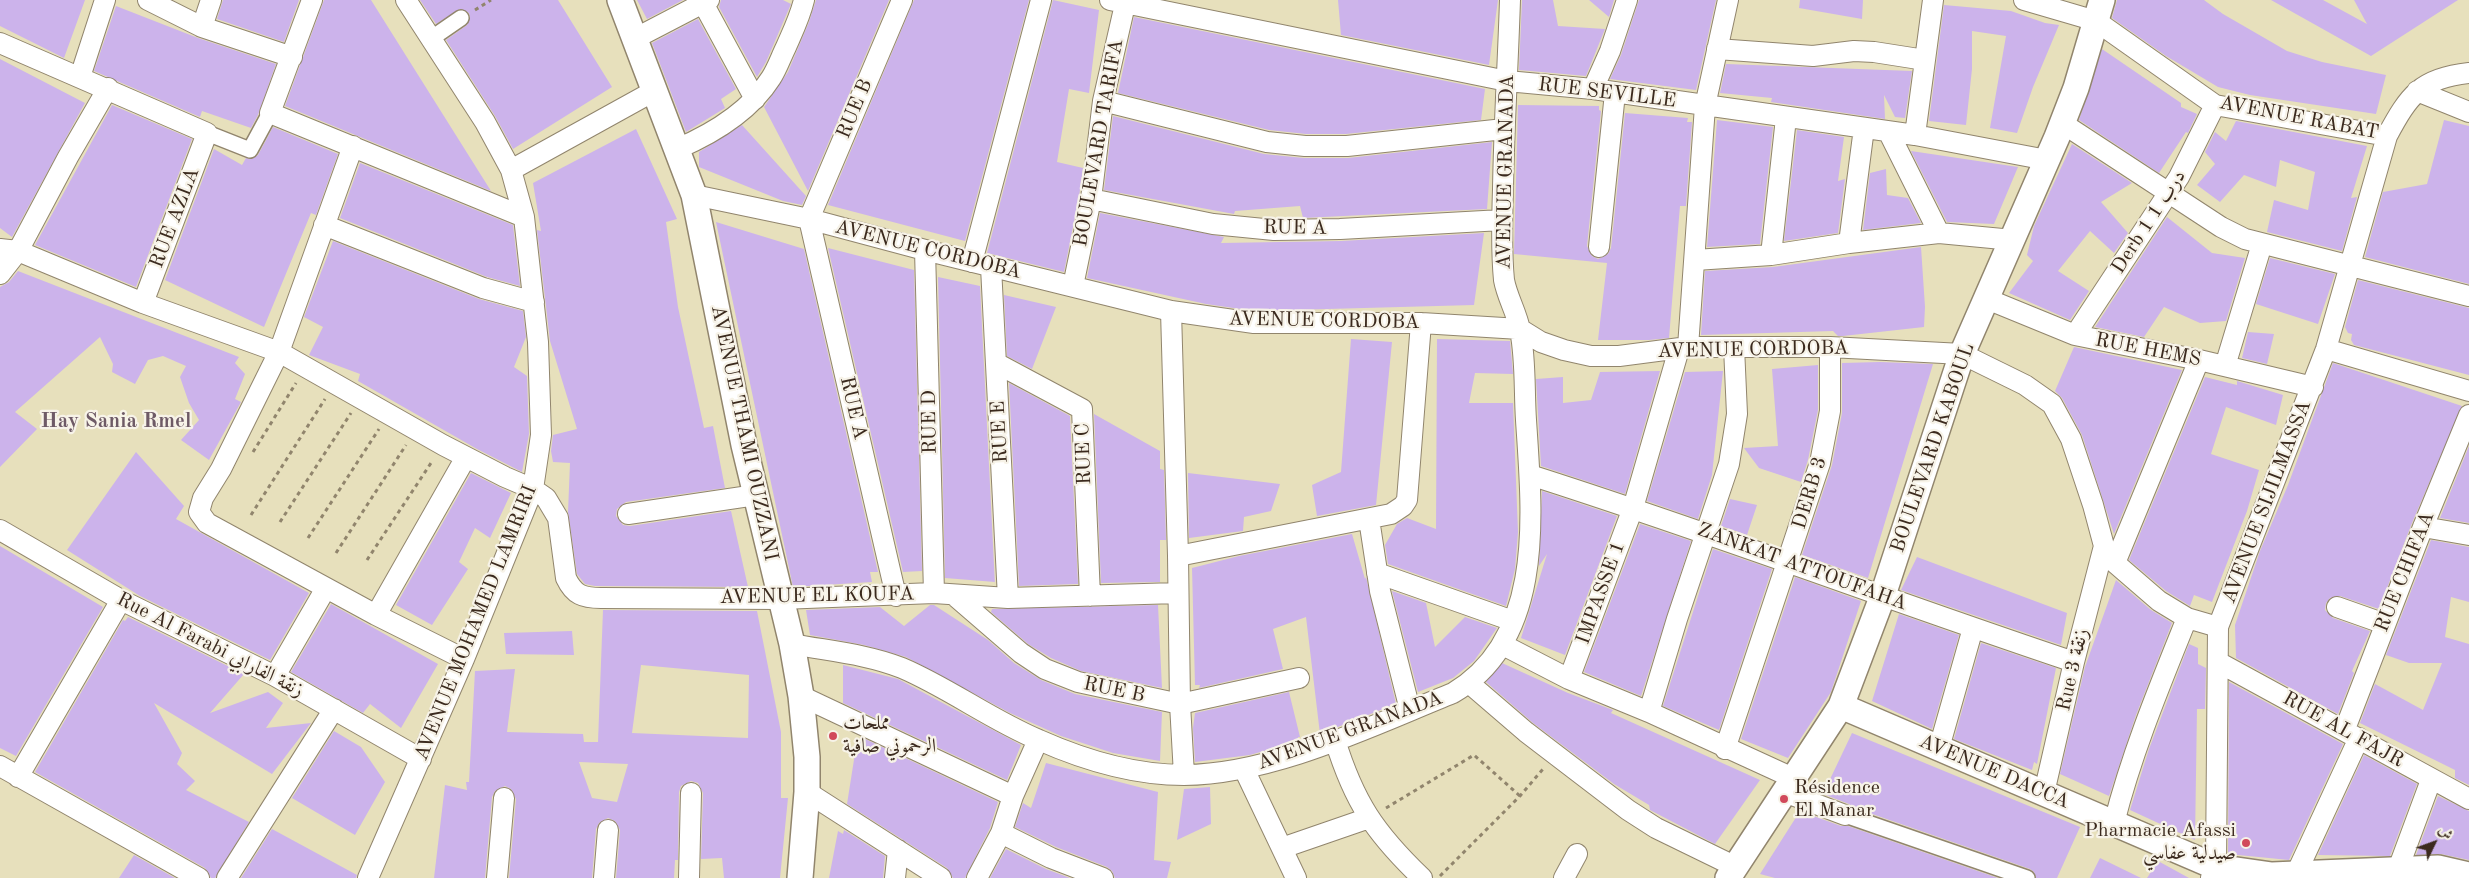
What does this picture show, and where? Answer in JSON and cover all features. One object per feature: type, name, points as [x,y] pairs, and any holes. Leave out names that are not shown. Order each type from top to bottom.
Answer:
[{"type":"street","points":[[80,77],[105,0]]},
{"type":"street","points":[[148,0],[202,27],[292,57]]},
{"type":"street","points":[[202,27],[211,0]]},
{"type":"street","points":[[0,43],[250,150],[270,113],[312,0]]},
{"type":"street","name":"AVENUE MOHAMED LAMRIRI","points":[[368,878],[464,659],[533,489],[541,435],[534,302],[524,218],[511,170],[485,122],[406,0]]},
{"type":"street","name":"AVENUE THAMI OUZZANI","points":[[620,0],[694,196],[756,494],[792,644],[801,696],[807,757],[807,792],[800,878]]},
{"type":"street","points":[[677,149],[696,141],[723,124],[755,99],[772,78],[800,16],[804,0]]},
{"type":"street","name":"RUE B","points":[[809,219],[902,0]]},
{"type":"street","name":"RUE E","points":[[1008,598],[996,363],[982,264],[1041,0]]},
{"type":"street","name":"AVENUE GRANADA","points":[[792,644],[872,658],[902,668],[1003,724],[1082,758],[1122,768],[1184,775],[1244,769],[1335,740],[1453,693],[1469,683],[1503,645],[1520,606],[1527,575],[1530,475],[1520,329],[1504,280],[1502,220],[1510,0]]},
{"type":"street","points":[[1593,89],[1610,51],[1627,0]]},
{"type":"street","points":[[1915,135],[1933,0]]},
{"type":"street","name":"AVENUE RABAT","points":[[2024,0],[2099,11],[2215,104],[2387,136],[2404,105],[2417,91],[2442,77],[2469,72]]},
{"type":"street","points":[[634,39],[706,1],[755,99]]},
{"type":"street","name":"RUE SEVILLE","points":[[1120,2],[1507,81],[1593,89],[1786,118],[1888,131],[2047,160]]},
{"type":"street","name":"BOULEVARD TARIFA","points":[[1073,286],[1091,199],[1103,101],[1120,2]]},
{"type":"street","name":"IMPASSE 1","points":[[1569,679],[1633,508],[1684,348],[1694,260],[1704,106],[1718,49],[1722,2]]},
{"type":"street","name":"BOULEVARD KABOUL","points":[[1733,875],[1788,785],[1841,706],[1883,595],[1962,354],[2013,240],[2076,88],[2099,11]]},
{"type":"street","points":[[432,38],[462,18]]},
{"type":"street","points":[[1718,49],[1799,56],[1874,52],[1925,60]]},
{"type":"street","points":[[0,274],[9,250],[108,88]]},
{"type":"street","points":[[511,170],[654,91]]},
{"type":"street","points":[[2417,91],[2469,112]]},
{"type":"street","points":[[1599,246],[1615,92]]},
{"type":"street","points":[[1103,101],[1267,142],[1305,146],[1347,146],[1504,129]]},
{"type":"street","name":"Derb 1 درب 1","points":[[2075,335],[2188,162],[2215,104]]},
{"type":"street","points":[[270,113],[524,218]]},
{"type":"street","points":[[1770,255],[1786,118]]},
{"type":"street","points":[[2062,123],[2221,227],[2262,244],[2351,268],[2469,296]]},
{"type":"street","points":[[1849,242],[1864,128]]},
{"type":"street","points":[[1888,131],[1939,233]]},
{"type":"street","name":"RUE AZLA","points":[[143,303],[207,133]]},
{"type":"street","name":"AVENUE SIJILMASSA","points":[[2214,873],[2218,628],[2313,387],[2351,268],[2387,136]]},
{"type":"street","points":[[353,146],[279,352],[221,469],[203,498],[199,512],[208,523],[376,615],[464,659]]},
{"type":"street","name":"AVENUE CORDOBA","points":[[694,196],[809,219],[925,250],[1171,310],[1254,323],[1421,323],[1520,329],[1541,342],[1564,350],[1591,356],[1618,356],[1684,348],[1734,347],[1830,347],[1962,354]]},
{"type":"street","name":"RUE A","points":[[1091,199],[1213,224],[1274,230],[1340,229],[1502,220]]},
{"type":"street","name":"RUE A","points":[[809,219],[896,596]]},
{"type":"street","points":[[324,225],[483,288],[534,302]]},
{"type":"street","points":[[1694,260],[1770,255],[1849,242],[1939,233],[2013,240]]},
{"type":"street","points":[[2225,366],[2262,244]]},
{"type":"street","points":[[9,250],[143,303],[279,352],[443,445],[533,489]]},
{"type":"street","name":"RUE D","points":[[925,250],[934,593]]},
{"type":"street","name":"RUE HEMS","points":[[1987,299],[2075,335],[2200,360],[2313,387]]},
{"type":"street","points":[[1171,310],[1180,704],[1184,775]]},
{"type":"street","points":[[1178,556],[1369,519],[1397,511],[1407,500],[1421,323]]},
{"type":"street","points":[[1649,712],[1677,619],[1729,464],[1737,414],[1734,347]]},
{"type":"street","name":"DERB 3","points":[[1725,749],[1789,561],[1826,436],[1830,411],[1830,347]]},
{"type":"street","points":[[2326,349],[2469,391]]},
{"type":"street","points":[[1962,354],[2025,385],[2052,404],[2070,438],[2109,555],[2159,601],[2187,618],[2218,628]]},
{"type":"street","name":"Rue 3 زنقة","points":[[2044,794],[2074,662],[2109,555],[2200,360]]},
{"type":"street","name":"RUE C","points":[[996,363],[1082,409],[1090,596]]},
{"type":"street","name":"RUE CHIFAA","points":[[2282,876],[2352,734],[2385,624],[2469,415]]},
{"type":"street","points":[[376,615],[466,457]]},
{"type":"street","name":"ZANKAT ATTOUFAHA","points":[[1530,475],[1707,532],[2074,662]]},
{"type":"street","name":"AVENUE EL KOUFA","points":[[533,489],[546,498],[558,518],[566,578],[570,588],[580,596],[601,598],[781,599],[896,596],[934,593],[955,596],[1008,598],[1178,593]]},
{"type":"street","points":[[628,514],[756,494]]},
{"type":"street","points":[[1369,519],[1377,573],[1410,710]]},
{"type":"street","points":[[2423,527],[2469,535]]},
{"type":"street","name":"Rue Al Farabi زنقة الفارابي","points":[[0,530],[121,600],[275,676],[421,759]]},
{"type":"street","points":[[1377,573],[1513,620]]},
{"type":"street","points":[[275,676],[326,588]]},
{"type":"street","name":"RUE B","points":[[955,596],[1006,640],[1045,669],[1078,682],[1180,704],[1299,678]]},
{"type":"street","points":[[18,777],[121,600]]},
{"type":"street","points":[[2337,607],[2385,624]]},
{"type":"street","points":[[2114,823],[2124,783],[2144,726],[2187,618]]},
{"type":"street","points":[[1939,748],[1974,628]]},
{"type":"street","points":[[1503,645],[1569,679],[1649,712],[1725,749],[1845,815],[2027,878]]},
{"type":"street","name":"RUE AL FAJR","points":[[2218,662],[2352,734],[2431,780],[2469,799]]},
{"type":"street","points":[[1469,683],[1554,755],[1656,828],[1733,875]]},
{"type":"street","points":[[801,696],[1013,796]]},
{"type":"street","name":"AVENUE DACCA","points":[[1841,706],[2114,823],[2214,873],[2282,876],[2438,868],[2469,875]]},
{"type":"street","points":[[227,878],[334,710]]},
{"type":"street","points":[[977,878],[1001,833],[1013,796],[1038,740]]},
{"type":"street","points":[[1335,740],[1349,782],[1368,818],[1422,878]]},
{"type":"street","points":[[0,766],[199,878]]},
{"type":"street","points":[[1244,769],[1296,878]]},
{"type":"street","points":[[2398,869],[2431,780]]},
{"type":"street","points":[[807,792],[941,878]]},
{"type":"street","points":[[689,878],[690,793]]},
{"type":"street","points":[[497,878],[504,798]]},
{"type":"street","points":[[1282,848],[1368,818]]},
{"type":"street","points":[[604,878],[608,830]]},
{"type":"street","points":[[1001,833],[1051,858],[1104,878]]},
{"type":"street","points":[[895,878],[898,850]]},
{"type":"street","points":[[1564,878],[1577,854]]},
{"type":"path","points":[[250,457],[305,368]]},
{"type":"path","points":[[251,515],[335,384]]},
{"type":"path","points":[[280,522],[361,398]]},
{"type":"path","points":[[308,538],[389,414]]},
{"type":"path","points":[[336,553],[415,429]]},
{"type":"path","points":[[367,560],[443,445]]},
{"type":"path","points":[[1368,818],[1474,755],[1520,796]]},
{"type":"path","points":[[1438,878],[1520,796],[1554,755]]},
{"type":"building","points":[[0,0],[85,0],[64,58],[0,26]]},
{"type":"building","points":[[223,0],[299,0],[284,42],[217,19]]},
{"type":"building","points":[[324,0],[371,0],[491,191],[285,106]]},
{"type":"building","points":[[420,0],[558,0],[612,87],[513,149],[495,116],[446,40],[467,25],[470,18],[469,13],[460,9],[436,24]]},
{"type":"building","points":[[637,0],[683,0],[647,19]]},
{"type":"building","points":[[721,0],[783,0],[791,4],[766,62],[757,77],[719,7]]},
{"type":"building","points":[[816,0],[889,0],[808,191],[764,107],[788,72]]},
{"type":"building","points":[[914,0],[1029,0],[965,241],[828,205]]},
{"type":"building","points":[[1053,0],[1099,10],[1089,93],[1069,89],[1057,162],[1083,168],[1064,272],[987,253]]},
{"type":"building","points":[[1338,0],[1498,0],[1489,65],[1341,35]]},
{"type":"building","points":[[1522,0],[1553,0],[1558,26],[1605,29],[1586,76],[1519,70]]},
{"type":"building","points":[[1589,0],[1614,0],[1609,17]]},
{"type":"building","points":[[1639,0],[1716,0],[1696,90],[1610,79],[1621,55]]},
{"type":"building","points":[[1800,0],[1863,0],[1862,19],[1799,8]]},
{"type":"building","points":[[2117,0],[2204,0],[2223,14],[2287,51],[2322,62],[2386,75],[2376,114],[2250,95],[2218,87],[2166,56],[2112,18]]},
{"type":"building","points":[[2271,0],[2323,0],[2367,24],[2354,0],[2458,0],[2371,56]]},
{"type":"building","points":[[1944,5],[2011,11],[2045,23],[2059,25],[2033,87],[2017,133],[1990,128],[2006,36],[1972,31],[1972,69],[1966,125],[1929,121]]},
{"type":"building","points":[[116,6],[198,38],[276,64],[258,115],[251,128],[202,111],[200,117],[94,71]]},
{"type":"building","points":[[1134,17],[1485,89],[1481,120],[1346,134],[1306,134],[1269,130],[1118,93]]},
{"type":"building","points":[[698,19],[736,89],[721,99],[725,108],[686,132],[652,43]]},
{"type":"building","points":[[2102,49],[2181,103],[2181,107],[2197,114],[2188,133],[2186,132],[2159,173],[2079,120]]},
{"type":"building","points":[[0,59],[85,103],[12,237],[0,228]]},
{"type":"building","points":[[1726,64],[1912,71],[1905,118],[1895,117],[1884,95],[1885,119],[1771,102],[1772,98],[1720,93]]},
{"type":"building","points":[[112,105],[192,139],[136,287],[35,245]]},
{"type":"building","points":[[1518,105],[1599,106],[1601,111],[1587,246],[1592,256],[1598,259],[1608,254],[1611,248],[1625,113],[1688,118],[1687,122],[1692,122],[1686,206],[1680,206],[1669,338],[1598,340],[1607,263],[1514,254]]},
{"type":"building","points":[[1113,116],[1264,154],[1304,158],[1348,158],[1492,142],[1487,209],[1303,218],[1300,206],[1235,211],[1234,214],[1104,190]]},
{"type":"building","points":[[1717,120],[1773,127],[1760,244],[1707,247]]},
{"type":"building","points":[[2444,120],[2469,126],[2469,284],[2365,257],[2383,192],[2427,184]]},
{"type":"building","points":[[2236,121],[2367,146],[2351,198],[2357,197],[2342,251],[2267,232],[2274,200],[2308,210],[2315,172],[2280,160],[2276,187],[2244,175],[2220,202],[2197,185],[2215,164],[2205,152],[2215,132],[2226,141]]},
{"type":"building","points":[[742,125],[806,196],[802,205],[783,201],[699,167],[699,152]]},
{"type":"building","points":[[273,127],[338,154],[316,215],[311,213],[264,327],[165,280],[214,149],[242,165],[246,158],[251,159],[258,155]]},
{"type":"building","points":[[636,129],[677,219],[666,222],[678,307],[704,428],[713,426],[725,488],[626,502],[617,509],[616,516],[623,525],[630,526],[731,511],[748,587],[595,586],[585,584],[577,574],[568,512],[570,463],[553,462],[551,451],[553,435],[577,429],[550,341],[537,230],[541,231],[533,183]]},
{"type":"building","points":[[1797,130],[1844,137],[1838,181],[1845,179],[1838,233],[1784,241]]},
{"type":"building","points":[[2072,144],[2132,183],[2101,202],[2128,233],[2114,253],[2090,231],[2058,271],[2089,291],[2070,320],[2009,293],[2033,261],[2027,255],[2034,226]]},
{"type":"building","points":[[1911,151],[2018,167],[1994,224],[1947,222]]},
{"type":"building","points":[[360,163],[513,225],[520,286],[487,277],[340,218]]},
{"type":"building","points":[[1886,169],[1887,195],[1908,198],[1921,223],[1863,230],[1870,173]]},
{"type":"building","points":[[1100,213],[1224,237],[1221,243],[1341,241],[1484,233],[1474,305],[1254,311],[1206,304],[1087,278]]},
{"type":"building","points":[[2167,217],[2212,253],[2245,258],[2226,321],[2200,323],[2164,307],[2144,337],[2095,327]]},
{"type":"building","points":[[716,222],[804,249],[878,572],[870,572],[872,582],[793,587]]},
{"type":"building","points":[[333,241],[479,299],[523,311],[526,337],[514,367],[527,376],[529,434],[522,472],[477,449],[358,381],[360,374],[309,355],[323,327],[304,317]]},
{"type":"building","points":[[1921,247],[1925,307],[1924,327],[1843,336],[1838,336],[1833,331],[1701,335],[1705,271],[1773,267]]},
{"type":"building","points":[[828,248],[914,270],[922,571],[903,572]]},
{"type":"building","points":[[2270,258],[2335,274],[2318,324],[2256,304]]},
{"type":"building","points":[[18,271],[239,357],[235,363],[245,374],[235,399],[241,402],[209,460],[181,440],[199,420],[189,403],[180,377],[186,366],[163,356],[148,360],[135,384],[112,372],[113,364],[100,337],[15,412],[37,429],[0,467],[0,287],[9,282]]},
{"type":"building","points":[[938,277],[980,286],[995,582],[945,578]]},
{"type":"building","points":[[2358,280],[2469,308],[2469,375],[2354,345],[2351,340],[2352,334],[2348,333],[2345,327]]},
{"type":"building","points":[[1004,295],[1056,307],[1032,369],[1007,356]]},
{"type":"building","points":[[2248,332],[2274,334],[2267,364],[2242,358]]},
{"type":"building","points":[[1351,339],[1392,342],[1376,505],[1317,516],[1312,485],[1341,472]]},
{"type":"building","points":[[1437,339],[1510,341],[1513,374],[1475,373],[1469,403],[1513,403],[1518,532],[1515,569],[1506,606],[1388,564],[1385,545],[1397,524],[1407,518],[1436,529]]},
{"type":"building","points":[[2074,347],[2182,370],[2114,534],[2082,435],[2062,398],[2055,391]]},
{"type":"building","points":[[1842,363],[1933,364],[1868,578],[1802,555],[1832,465],[1842,413]]},
{"type":"building","points":[[2333,363],[2462,406],[2412,523],[2379,609],[2340,596],[2330,598],[2326,603],[2325,610],[2333,618],[2370,631],[2352,671],[2354,673],[2338,714],[2236,658],[2235,625],[2260,551],[2288,485]]},
{"type":"building","points":[[1818,365],[1818,410],[1808,460],[1801,482],[1759,468],[1744,448],[1778,446],[1772,369]]},
{"type":"building","points":[[1660,371],[1625,494],[1541,466],[1536,379],[1563,377],[1563,403],[1591,400],[1600,372]]},
{"type":"building","points":[[1723,371],[1712,475],[1698,519],[1647,501],[1685,372]]},
{"type":"building","points":[[2205,377],[2237,385],[2237,381],[2283,395],[2276,425],[2226,407],[2211,454],[2259,470],[2247,511],[2212,602],[2194,595],[2190,606],[2166,591],[2129,560]]},
{"type":"building","points":[[1009,383],[1070,416],[1078,584],[1019,586]]},
{"type":"building","points":[[1094,414],[1160,451],[1160,469],[1164,470],[1166,540],[1160,540],[1160,582],[1101,583]]},
{"type":"building","points":[[2469,446],[2469,523],[2440,518]]},
{"type":"building","points":[[136,452],[184,506],[176,519],[309,593],[270,660],[140,596],[67,550]]},
{"type":"building","points":[[471,473],[511,493],[490,538],[475,528],[459,562],[468,569],[432,625],[396,605]]},
{"type":"building","points":[[1188,473],[1280,484],[1271,511],[1244,517],[1243,531],[1189,538]]},
{"type":"building","points":[[1542,491],[1617,516],[1565,655],[1521,638],[1547,554],[1539,566]]},
{"type":"building","points":[[1730,499],[1757,505],[1747,535],[1721,526]]},
{"type":"building","points":[[1640,524],[1691,541],[1641,696],[1584,672]]},
{"type":"building","points":[[1352,534],[1365,579],[1366,577],[1396,704],[1320,734],[1306,617],[1273,629],[1283,669],[1199,688],[1200,685],[1195,685],[1192,568],[1239,556]]},
{"type":"building","points":[[2431,540],[2469,547],[2469,602],[2451,597],[2445,637],[2469,644],[2469,785],[2455,778],[2455,770],[2360,723],[2375,684],[2423,710],[2442,663],[2409,663],[2386,655]]},
{"type":"building","points":[[0,546],[103,607],[16,756],[0,748]]},
{"type":"building","points":[[1713,549],[1772,569],[1719,730],[1663,706]]},
{"type":"building","points":[[1917,557],[2067,613],[2061,645],[1901,590]]},
{"type":"building","points":[[1795,577],[1861,601],[1831,692],[1788,758],[1741,739]]},
{"type":"building","points":[[2116,580],[2151,610],[2172,623],[2136,715],[2109,796],[2060,774],[2085,667]]},
{"type":"building","points":[[1392,591],[1426,603],[1435,647],[1465,617],[1497,628],[1474,661],[1453,678],[1418,692]]},
{"type":"building","points":[[331,604],[438,664],[401,728],[370,704],[363,713],[291,672]]},
{"type":"building","points":[[930,605],[934,605],[988,640],[1014,663],[1041,680],[1075,694],[1162,712],[1160,761],[1113,753],[1061,736],[1010,713],[906,657],[864,645],[810,635],[806,610],[880,607],[904,626]]},
{"type":"building","points":[[1158,605],[1162,688],[1081,671],[1051,658],[1028,644],[991,612],[992,609]]},
{"type":"building","points":[[603,610],[757,611],[781,732],[781,798],[788,798],[780,878],[724,878],[722,858],[701,859],[703,793],[698,783],[691,781],[681,786],[679,792],[678,860],[675,860],[674,878],[616,878],[620,830],[615,821],[608,818],[599,823],[596,829],[592,878],[509,878],[516,799],[511,789],[505,786],[495,791],[492,797],[485,878],[434,878],[445,785],[467,790],[466,782],[469,782],[475,671],[515,669],[507,732],[583,734],[584,742],[598,742]],"holes":[[[641,665],[749,675],[748,738],[632,733]],[[579,762],[628,764],[617,802],[592,798]]]},
{"type":"building","points":[[1899,614],[1959,635],[1932,729],[1872,701]]},
{"type":"building","points":[[128,617],[244,674],[210,713],[268,692],[283,703],[266,728],[311,723],[272,774],[154,703],[182,753],[177,764],[195,781],[186,790],[249,822],[215,878],[211,878],[205,868],[35,772],[123,620],[125,621]]},
{"type":"building","points":[[572,631],[574,655],[506,654],[504,633]]},
{"type":"building","points":[[1981,643],[2056,668],[2037,764],[2034,762],[2032,770],[1954,739]]},
{"type":"building","points":[[2189,644],[2198,648],[2198,664],[2206,668],[2205,709],[2197,709],[2195,840],[2130,810],[2149,749]]},
{"type":"building","points":[[1502,663],[1568,693],[1613,710],[1611,713],[1760,780],[1715,844],[1650,810],[1649,805],[1614,784],[1533,723],[1486,682]]},
{"type":"building","points":[[843,665],[898,679],[1021,745],[1007,780],[843,703]]},
{"type":"building","points":[[2229,682],[2343,744],[2289,860],[2228,854]]},
{"type":"building","points":[[1289,692],[1300,737],[1298,737],[1298,741],[1250,755],[1195,762],[1193,728],[1195,713]]},
{"type":"building","points":[[334,731],[361,747],[385,782],[355,835],[292,798]]},
{"type":"building","points":[[1852,733],[2080,827],[2057,878],[2036,878],[2034,872],[2030,869],[1855,808],[1823,794]]},
{"type":"building","points":[[861,737],[998,802],[990,828],[965,878],[953,878],[947,868],[847,804],[856,747]]},
{"type":"building","points":[[2364,755],[2417,784],[2390,856],[2318,855]]},
{"type":"building","points":[[1046,763],[1158,792],[1154,860],[1171,862],[1167,878],[1115,878],[1112,871],[1107,867],[1056,847],[1015,827],[1023,803],[1031,808]]},
{"type":"building","points":[[1210,787],[1211,824],[1177,840],[1184,789]]},
{"type":"building","points":[[2438,796],[2469,811],[2469,860],[2441,854],[2416,855]]},
{"type":"building","points":[[1800,811],[1998,878],[1775,878],[1760,874]]},
{"type":"building","points":[[272,829],[357,875],[356,878],[241,878]]},
{"type":"building","points":[[844,830],[885,856],[883,878],[829,878],[838,831],[843,834]]},
{"type":"building","points":[[1006,849],[1046,869],[1070,878],[990,878]]},
{"type":"building","points":[[134,855],[175,878],[119,878]]},
{"type":"building","points":[[2100,858],[2141,878],[2090,878]]},
{"type":"building","points":[[2158,861],[2189,878],[2147,878]]},
{"type":"place","name":"مملحات الرحموني صافية","points":[[833,736]]},
{"type":"place","name":"Résidence El Manar","points":[[1784,799]]},
{"type":"place","name":"Pharmacie Afassi صيدلية عفاسي","points":[[2246,843]]},
{"type":"district","name":"Hay Sania Rmel","points":[[116,421]]}]
